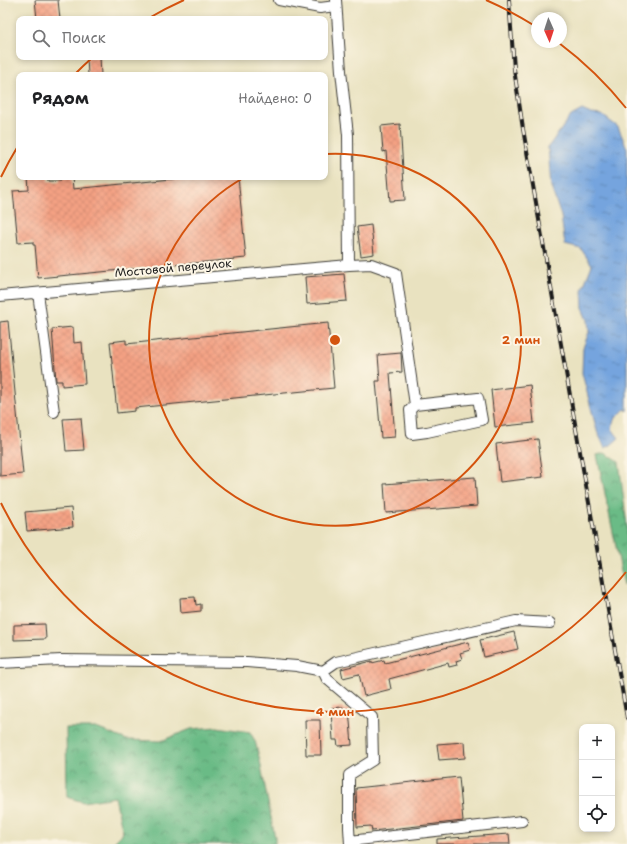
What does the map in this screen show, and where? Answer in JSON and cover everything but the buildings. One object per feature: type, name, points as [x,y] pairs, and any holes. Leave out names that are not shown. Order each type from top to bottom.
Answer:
[{"type":"street","points":[[280,0],[320,8],[336,3],[348,135],[349,265]]},
{"type":"street","name":"Мостовой переулок","points":[[0,296],[371,264],[396,273],[415,405]]},
{"type":"street","points":[[38,293],[54,412]]},
{"type":"street","points":[[478,398],[482,420],[412,434],[410,410],[415,405],[478,398]]},
{"type":"street","points":[[0,663],[61,660],[247,662],[297,666],[322,671],[336,662],[516,621],[550,623]]},
{"type":"street","points":[[322,671],[327,679],[372,717],[373,760],[350,775],[350,843],[522,821]]},
{"type":"green space","points":[[605,453],[619,462],[627,526],[627,579],[624,585],[597,455]]},
{"type":"green space","points":[[217,727],[250,732],[255,741],[275,844],[112,844],[123,833],[115,797],[83,802],[67,797],[66,728],[96,728],[127,740],[161,741],[191,729]]},
{"type":"water","points":[[582,110],[591,114],[602,115],[618,127],[627,148],[627,411],[625,409],[614,420],[612,429],[619,438],[605,448],[597,431],[582,373],[583,348],[589,332],[588,320],[583,308],[582,290],[592,265],[581,249],[565,245],[561,216],[551,187],[548,147],[571,116]]},
{"type":"railway","points":[[509,0],[514,69],[523,129],[627,718]]}]
